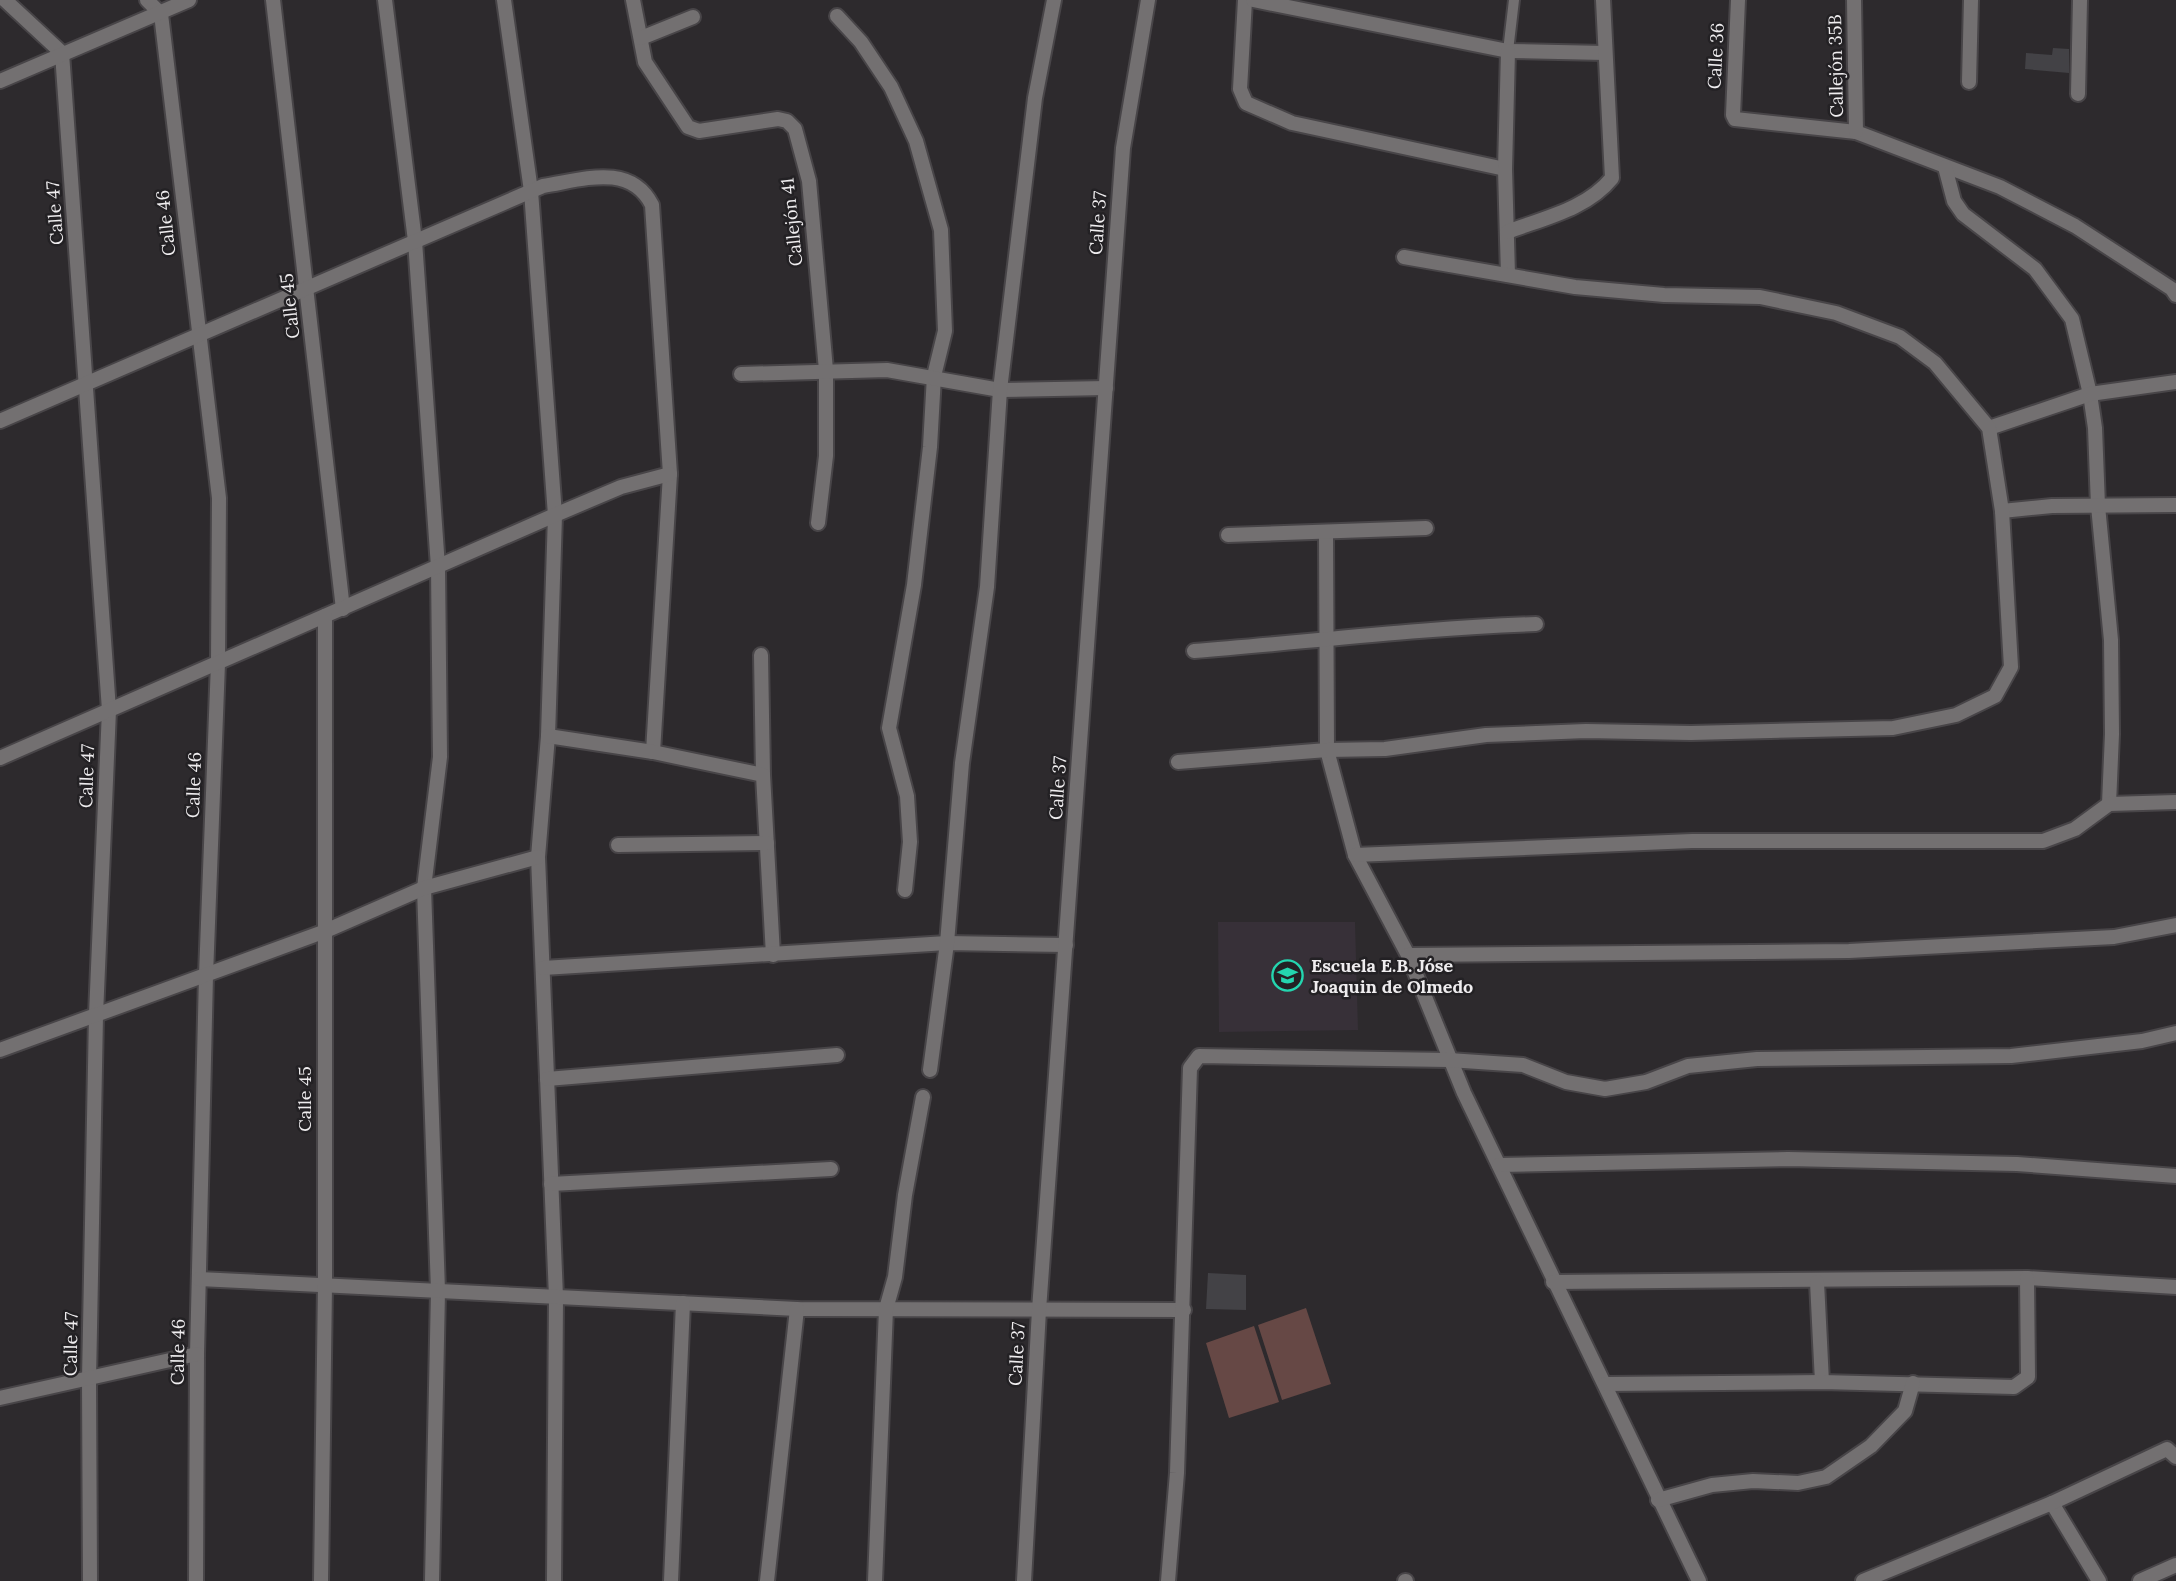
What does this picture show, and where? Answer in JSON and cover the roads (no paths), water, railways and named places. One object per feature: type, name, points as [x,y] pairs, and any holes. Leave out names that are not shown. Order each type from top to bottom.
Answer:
[{"type":"street","points":[[5,0],[62,53]]},
{"type":"street","points":[[147,0],[161,14]]},
{"type":"street","points":[[0,81],[189,0]]},
{"type":"street","name":"Calle 45","points":[[273,0],[343,608]]},
{"type":"street","points":[[386,0],[415,241],[438,567],[440,757],[424,888],[438,1291],[432,1581]]},
{"type":"street","points":[[504,0],[531,191],[555,515],[548,736],[538,858],[556,1297],[554,1581]]},
{"type":"street","name":"Callejón 41","points":[[633,0],[645,62],[688,127],[699,131],[779,119],[787,121],[795,129],[809,181],[826,370],[826,456],[818,523]]},
{"type":"street","points":[[930,1070],[947,943],[962,763],[987,587],[1000,390],[1035,98],[1054,0]]},
{"type":"street","name":"Calle 37","points":[[1024,1581],[1039,1310],[1123,148],[1148,0]]},
{"type":"street","points":[[1245,0],[1240,89],[1246,103],[1292,122],[1505,169]]},
{"type":"street","points":[[1253,0],[1508,51],[1605,53]]},
{"type":"street","points":[[1507,232],[1585,202],[1600,193],[1612,178],[1604,0]]},
{"type":"street","name":"Calle 36","points":[[1738,0],[1733,115],[1739,120],[1856,132]]},
{"type":"street","name":"Callejón 35B","points":[[1854,0],[1856,132]]},
{"type":"street","points":[[1969,82],[1971,0]]},
{"type":"street","points":[[2078,94],[2080,0]]},
{"type":"street","name":"Calle 46","points":[[161,14],[219,498],[218,663],[206,975],[197,1354],[196,1581]]},
{"type":"street","points":[[836,16],[861,42],[891,87],[916,141],[941,230],[945,331],[934,376],[930,447],[914,585],[890,728],[907,796],[910,842],[905,890]]},
{"type":"street","points":[[641,38],[693,17]]},
{"type":"street","points":[[1508,51],[1505,169],[1508,275]]},
{"type":"street","name":"Calle 47","points":[[62,53],[109,710],[96,1015],[89,1380],[90,1581]]},
{"type":"street","points":[[1856,132],[2000,187],[2075,226],[2172,289],[2176,295]]},
{"type":"street","points":[[1945,167],[1954,201],[1963,214],[2035,269],[2072,319],[2090,394],[2111,640],[2109,804]]},
{"type":"street","points":[[0,421],[543,186],[610,175],[626,179],[648,196],[652,205],[670,474],[653,752]]},
{"type":"street","points":[[1178,762],[1327,750],[1385,749],[1486,735],[1586,731],[1690,733],[1893,728],[1956,715],[1995,696],[2011,667],[2002,511],[1989,428],[1935,363],[1900,337],[1836,313],[1760,297],[1664,295],[1575,287],[1404,257]]},
{"type":"street","points":[[740,374],[887,370],[934,376],[1000,390],[1106,388]]},
{"type":"street","points":[[1989,428],[2090,394],[2176,382]]},
{"type":"street","points":[[0,758],[621,487],[670,474]]},
{"type":"street","points":[[2002,511],[2052,506],[2176,505]]},
{"type":"street","points":[[1228,536],[1426,528]]},
{"type":"street","points":[[1326,534],[1327,750],[1354,855],[1408,955],[1449,1060],[1553,1282],[1699,1581]]},
{"type":"street","name":"Calle 45","points":[[321,1581],[325,1285],[325,616]]},
{"type":"street","points":[[1194,650],[1325,641],[1446,627],[1536,624]]},
{"type":"street","points":[[761,655],[763,775],[773,955]]},
{"type":"street","points":[[548,736],[653,752],[763,775]]},
{"type":"street","points":[[1354,855],[1692,841],[2043,841],[2075,829],[2109,804],[2176,802]]},
{"type":"street","points":[[618,845],[767,843]]},
{"type":"street","points":[[0,1050],[323,932],[424,888],[538,858]]},
{"type":"street","points":[[1408,955],[1849,951],[2114,937],[2176,925]]},
{"type":"street","points":[[543,968],[947,943],[1066,945]]},
{"type":"street","points":[[1168,1581],[1177,1473],[1193,1061],[1199,1056],[1449,1060],[1523,1065],[1566,1082],[1605,1089],[1646,1082],[1688,1066],[1734,1061],[2011,1056],[2142,1041],[2176,1033]]},
{"type":"street","points":[[547,1079],[837,1055]]},
{"type":"street","points":[[875,1581],[886,1309],[895,1277],[905,1195],[923,1097]]},
{"type":"street","points":[[1499,1165],[1788,1159],[2017,1164],[2176,1176]]},
{"type":"street","points":[[551,1184],[831,1168]]},
{"type":"street","points":[[1553,1282],[1817,1282],[2026,1278],[2176,1287]]},
{"type":"street","points":[[1605,1384],[1822,1382],[2014,1387],[2023,1384],[2029,1370],[2026,1278]]},
{"type":"street","points":[[199,1279],[797,1309],[1184,1310]]},
{"type":"street","points":[[1817,1282],[1822,1382]]},
{"type":"street","points":[[671,1581],[683,1303]]},
{"type":"street","points":[[767,1581],[797,1309]]},
{"type":"street","points":[[0,1398],[197,1354]]},
{"type":"street","points":[[1658,1500],[1712,1485],[1753,1481],[1798,1483],[1826,1477],[1871,1446],[1905,1411],[1913,1383]]},
{"type":"street","points":[[1863,1581],[2052,1503],[2168,1449],[2176,1457]]},
{"type":"street","points":[[2052,1503],[2099,1581]]},
{"type":"street","points":[[2140,1581],[2176,1565]]},
{"type":"lane","points":[[1508,51],[1514,0]]},
{"type":"place","name":"Escuela E.B. Jóse Joaquin de Olmedo","points":[[1288,976]]}]
